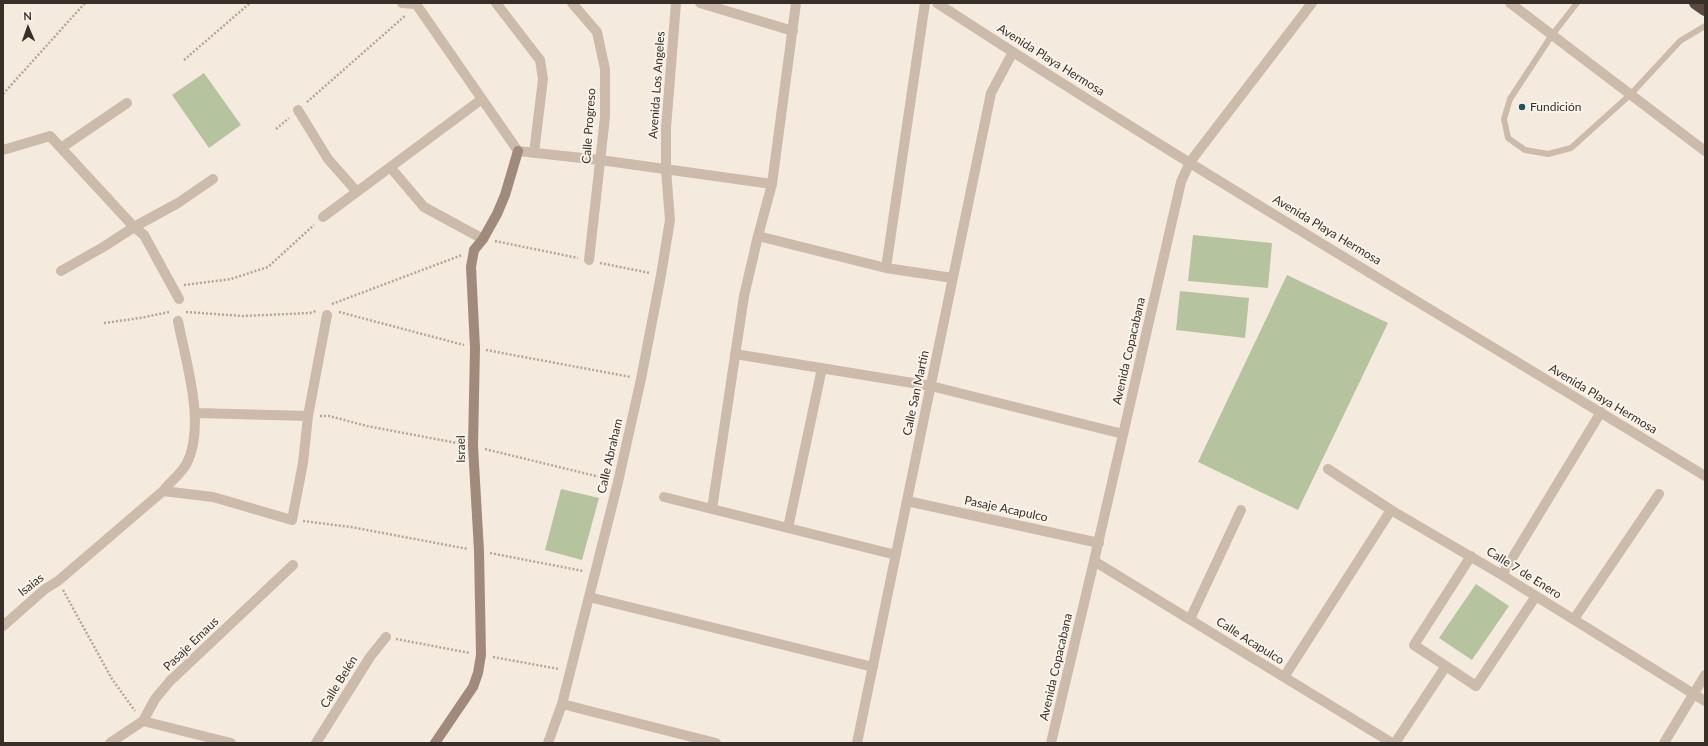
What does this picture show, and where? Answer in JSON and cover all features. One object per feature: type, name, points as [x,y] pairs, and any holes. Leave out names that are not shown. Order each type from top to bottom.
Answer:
[{"type":"highway","points":[[1695,3],[1705,10]]},
{"type":"street","points":[[402,3],[417,4],[518,151],[600,160],[772,184]]},
{"type":"street","points":[[496,3],[540,60],[543,80],[534,153]]},
{"type":"street","name":"Calle Progreso","points":[[572,3],[597,32],[605,69],[605,116],[589,260]]},
{"type":"street","name":"Avenida Los Angeles","points":[[666,170],[666,128],[676,3]]},
{"type":"street","points":[[700,3],[793,31]]},
{"type":"street","points":[[712,509],[744,296],[772,184],[796,3]]},
{"type":"street","points":[[886,268],[925,3]]},
{"type":"street","name":"Avenida Playa Hermosa","points":[[937,3],[1190,162],[1705,476]]},
{"type":"street","name":"Avenida Copacabana","points":[[1051,743],[1099,543],[1181,182],[1190,162],[1312,3]]},
{"type":"street","points":[[1510,3],[1705,151]]},
{"type":"street","name":"Calle San Martín","points":[[857,743],[991,93],[1013,52]]},
{"type":"street","points":[[323,217],[482,99]]},
{"type":"street","points":[[61,148],[127,103]]},
{"type":"street","points":[[298,110],[328,159],[357,192]]},
{"type":"street","points":[[3,150],[50,136],[134,227],[144,235],[179,299]]},
{"type":"street","points":[[474,250],[483,239],[497,214],[505,195],[518,151]]},
{"type":"street","points":[[390,167],[424,207],[483,239]]},
{"type":"street","name":"Calle Abraham","points":[[548,743],[562,704],[620,474],[641,379],[670,220],[666,170]]},
{"type":"street","points":[[61,271],[105,246],[134,227],[178,203],[213,179]]},
{"type":"street","points":[[758,236],[886,268],[953,278]]},
{"type":"street","name":"Israel","points":[[435,743],[473,687],[482,655],[479,551],[473,446],[475,348],[471,267],[474,250]]},
{"type":"street","points":[[163,491],[213,497],[292,520],[303,463],[308,416],[326,311]]},
{"type":"street","name":"Isaias","points":[[3,626],[163,491],[186,464],[195,440],[196,412],[178,315]]},
{"type":"street","points":[[735,354],[931,386],[1123,434]]},
{"type":"street","points":[[788,528],[822,368]]},
{"type":"street","points":[[196,412],[308,416]]},
{"type":"street","points":[[1502,575],[1600,412]]},
{"type":"street","name":"Calle 7 de Enero","points":[[1328,469],[1391,510],[1471,556],[1705,701]]},
{"type":"street","points":[[1574,619],[1659,494]]},
{"type":"street","points":[[664,497],[896,555]]},
{"type":"street","name":"Pasaje Acapulco","points":[[907,501],[1099,543]]},
{"type":"street","points":[[1190,619],[1241,510]]},
{"type":"street","points":[[1284,677],[1391,510]]},
{"type":"street","points":[[1471,556],[1414,645],[1476,686],[1536,596]]},
{"type":"street","name":"Calle Acapulco","points":[[1094,561],[1393,743]]},
{"type":"street","name":"Pasaje Emaus","points":[[110,743],[142,721],[155,699],[170,681],[293,565]]},
{"type":"street","points":[[589,597],[873,667]]},
{"type":"street","name":"Calle Belén","points":[[316,743],[370,657],[386,637]]},
{"type":"street","points":[[1393,743],[1446,666]]},
{"type":"street","points":[[1664,743],[1705,675]]},
{"type":"street","points":[[562,704],[716,743]]},
{"type":"street","points":[[142,721],[231,743]]},
{"type":"lane","points":[[1577,3],[1552,35],[1510,99],[1504,119],[1508,138],[1525,150],[1548,154],[1571,148],[1630,94],[1680,41],[1705,26]]},
{"type":"path","points":[[3,94],[85,3]]},
{"type":"path","points":[[184,60],[250,3]]},
{"type":"path","points":[[276,129],[417,4]]},
{"type":"path","points":[[172,286],[231,279],[268,267],[323,217]]},
{"type":"path","points":[[483,239],[661,275]]},
{"type":"path","points":[[326,311],[474,250]]},
{"type":"path","points":[[104,322],[178,315],[243,316],[310,313],[317,310]]},
{"type":"path","points":[[292,520],[351,527],[594,573]]},
{"type":"path","points":[[58,581],[112,679],[142,721]]},
{"type":"green space","points":[[204,73],[241,125],[209,148],[172,95]]},
{"type":"green space","points":[[1193,235],[1272,243],[1268,288],[1188,281]]},
{"type":"green space","points":[[1287,275],[1388,323],[1298,510],[1198,462]]},
{"type":"green space","points":[[1180,291],[1249,298],[1245,338],[1176,330]]},
{"type":"green space","points":[[561,489],[599,498],[582,560],[545,550]]},
{"type":"green space","points":[[1476,584],[1509,606],[1472,660],[1439,638]]},
{"type":"place","name":"Fundición","points":[[1522,107]]}]
